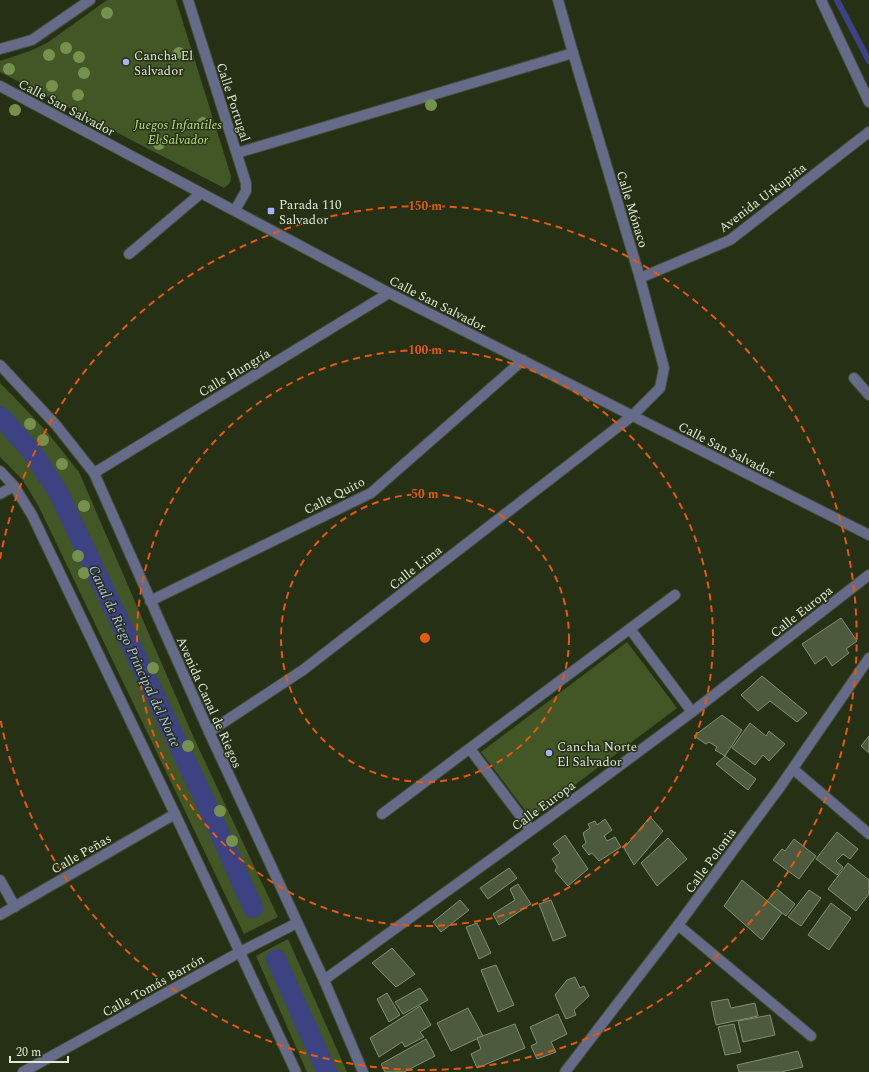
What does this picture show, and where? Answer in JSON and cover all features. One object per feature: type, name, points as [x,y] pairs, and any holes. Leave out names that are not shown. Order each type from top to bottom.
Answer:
[{"type":"street","points":[[0,49],[32,40],[90,0]]},
{"type":"street","name":"Calle Portugal","points":[[188,0],[246,183],[246,191],[235,210]]},
{"type":"street","name":"Calle Mónaco","points":[[558,0],[640,278],[664,368],[660,388],[632,416]]},
{"type":"street","points":[[821,0],[869,102]]},
{"type":"street","points":[[237,153],[573,54]]},
{"type":"street","name":"Calle San Salvador","points":[[0,86],[200,194],[235,210],[388,293],[869,535]]},
{"type":"street","name":"Avenida Urkupiña","points":[[640,278],[730,240],[869,132]]},
{"type":"street","points":[[129,254],[200,194]]},
{"type":"street","name":"Calle Hungría","points":[[94,473],[388,293]]},
{"type":"street","name":"Calle Quito","points":[[150,601],[371,492],[523,360]]},
{"type":"street","name":"Avenida Canal de Riegos","points":[[0,366],[56,425],[94,473],[209,732],[324,980],[363,1072]]},
{"type":"street","points":[[854,378],[869,395]]},
{"type":"street","name":"Calle Lima","points":[[209,732],[303,670],[632,416]]},
{"type":"street","points":[[0,471],[14,486],[35,522],[175,814],[296,1072]]},
{"type":"street","points":[[0,494],[14,486]]},
{"type":"street","name":"Calle Europa","points":[[324,980],[692,712],[869,575]]},
{"type":"street","points":[[382,814],[675,595]]},
{"type":"street","points":[[630,629],[692,712]]},
{"type":"street","name":"Calle Polonia","points":[[565,1072],[678,925],[793,769],[869,658]]},
{"type":"street","points":[[470,749],[531,830]]},
{"type":"street","points":[[793,769],[869,834]]},
{"type":"street","name":"Calle Peñas","points":[[0,915],[175,814]]},
{"type":"street","points":[[0,880],[15,906]]},
{"type":"street","name":"Calle Tomás Barrón","points":[[23,1072],[240,952],[298,923]]},
{"type":"street","points":[[678,925],[811,1036]]},
{"type":"green space","name":"Juegos Infantiles El Salvador","points":[[107,0],[176,0],[231,176],[230,183],[224,188],[0,72],[0,61],[30,51],[47,43]]},
{"type":"green space","points":[[0,383],[47,432],[79,472],[193,736],[278,917],[244,934],[38,505],[22,479],[0,457]]},
{"type":"green space","points":[[627,642],[677,708],[531,818],[481,752]]},
{"type":"green space","points":[[288,939],[347,1072],[307,1072],[256,956]]},
{"type":"building","points":[[841,618],[857,641],[846,649],[849,653],[832,666],[826,656],[815,664],[802,644]]},
{"type":"building","points":[[762,676],[807,713],[797,722],[770,701],[758,711],[741,695]]},
{"type":"building","points":[[722,715],[742,730],[725,756],[715,750],[717,747],[709,742],[706,744],[694,736]]},
{"type":"building","points":[[750,723],[766,736],[769,731],[785,744],[769,761],[763,755],[755,765],[732,748]]},
{"type":"building","points":[[869,736],[869,753],[861,746]]},
{"type":"building","points":[[725,756],[756,779],[748,790],[716,764]]},
{"type":"building","points":[[650,817],[663,831],[634,865],[624,848]]},
{"type":"building","points":[[605,819],[612,830],[604,836],[607,841],[615,837],[621,847],[599,861],[592,853],[589,855],[582,846],[586,843],[583,833],[590,828],[588,824],[595,821],[597,825]]},
{"type":"building","points":[[837,832],[858,849],[850,859],[843,854],[836,861],[843,867],[837,875],[816,859]]},
{"type":"building","points":[[565,835],[588,869],[568,886],[555,871],[557,867],[552,859],[560,853],[553,844]]},
{"type":"building","points":[[668,838],[687,859],[657,886],[641,863]]},
{"type":"building","points":[[794,839],[816,856],[799,879],[773,860],[782,849],[785,851]]},
{"type":"building","points":[[848,863],[869,880],[869,894],[856,911],[828,889]]},
{"type":"building","points":[[509,868],[517,878],[488,899],[480,888]]},
{"type":"building","points":[[742,880],[782,913],[762,940],[724,906]]},
{"type":"building","points":[[518,884],[531,904],[499,925],[493,914],[515,900],[510,889]]},
{"type":"building","points":[[777,889],[795,904],[786,916],[767,901]]},
{"type":"building","points":[[809,890],[821,898],[801,926],[788,917]]},
{"type":"building","points":[[460,900],[469,910],[441,932],[433,922]]},
{"type":"building","points":[[551,900],[566,936],[553,941],[539,904]]},
{"type":"building","points":[[831,903],[851,918],[829,950],[808,935]]},
{"type":"building","points":[[477,923],[491,953],[479,959],[466,927]]},
{"type":"building","points":[[392,948],[415,974],[396,987],[372,963]]},
{"type":"building","points":[[496,965],[514,1005],[498,1012],[481,970]]},
{"type":"building","points":[[575,977],[580,988],[584,986],[589,996],[574,1010],[576,1015],[566,1019],[555,995],[567,980]]},
{"type":"building","points":[[420,988],[428,1000],[403,1014],[395,1002]]},
{"type":"building","points":[[387,993],[400,1015],[389,1022],[377,999]]},
{"type":"building","points":[[728,999],[731,1008],[755,1003],[758,1016],[716,1025],[711,1002]]},
{"type":"building","points":[[420,1006],[431,1025],[420,1032],[424,1037],[405,1047],[402,1042],[379,1057],[370,1038]]},
{"type":"building","points":[[468,1008],[483,1036],[451,1051],[437,1023]]},
{"type":"building","points":[[558,1014],[567,1034],[551,1042],[556,1052],[537,1059],[531,1046],[537,1043],[530,1027]]},
{"type":"building","points":[[770,1015],[775,1035],[743,1042],[738,1021]]},
{"type":"building","points":[[515,1024],[525,1048],[477,1068],[471,1054],[481,1049],[477,1038]]},
{"type":"building","points":[[734,1024],[741,1052],[725,1055],[718,1027]]},
{"type":"building","points":[[426,1039],[435,1056],[404,1072],[385,1072],[381,1064]]},
{"type":"building","points":[[798,1051],[803,1067],[781,1072],[739,1072],[737,1065]]},
{"type":"waterway","points":[[837,0],[869,61]]},
{"type":"waterway","name":"Canal de Riego Principal del Norte","points":[[0,416],[32,452],[58,492],[207,805],[253,908]]},
{"type":"waterway","name":"Canal de Riego Principal del Norte","points":[[276,959],[327,1072]]},
{"type":"place","name":"Cancha El Salvador","points":[[126,62]]},
{"type":"place","name":"Parada 110 Salvador","points":[[271,211]]},
{"type":"place","name":"Cancha Norte El Salvador","points":[[549,753]]}]
